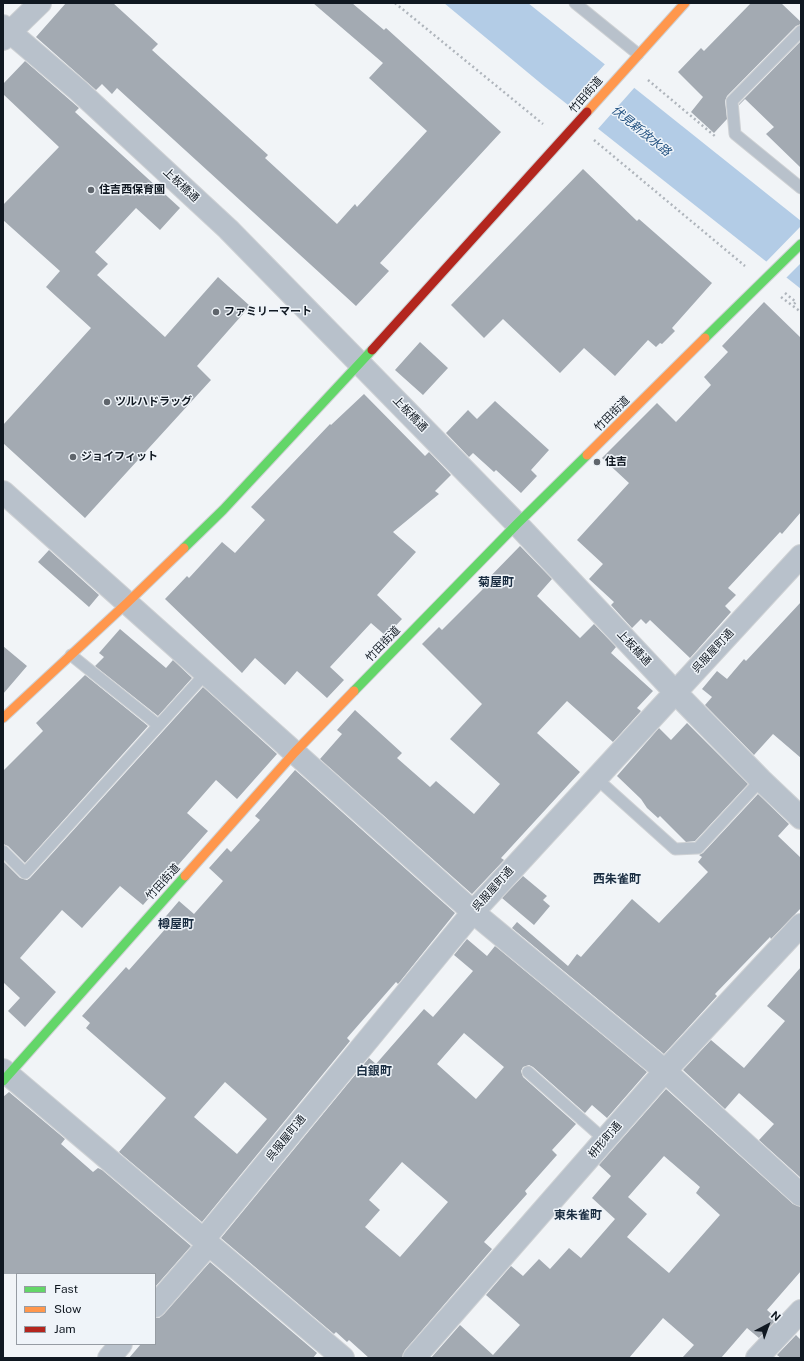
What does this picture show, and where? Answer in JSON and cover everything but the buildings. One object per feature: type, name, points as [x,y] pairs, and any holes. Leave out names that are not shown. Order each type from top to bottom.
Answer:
[{"type":"main road","name":"竹田街道","points":[[3,717],[127,603],[223,510],[360,364],[685,3]]},
{"type":"main road","name":"竹田街道","points":[[5,1075],[295,752],[517,524],[801,244]]},
{"type":"street","points":[[5,32],[40,3]]},
{"type":"street","name":"上板橋通","points":[[5,32],[79,92],[228,229],[517,524],[675,692],[761,780],[801,818]]},
{"type":"street","points":[[3,492],[473,912],[665,1071],[801,1196]]},
{"type":"street","name":"呉服屋町通","points":[[156,1305],[473,912],[801,556]]},
{"type":"street","name":"枡形町通","points":[[414,1358],[665,1071],[801,925]]},
{"type":"street","points":[[5,1075],[343,1358]]},
{"type":"street","points":[[757,1358],[801,1311]]},
{"type":"street","points":[[109,1358],[120,1345]]},
{"type":"lane","points":[[575,3],[638,54]]},
{"type":"lane","points":[[801,31],[732,102],[735,134],[801,188]]},
{"type":"lane","points":[[71,655],[158,725]]},
{"type":"lane","points":[[3,851],[25,873],[206,673]]},
{"type":"lane","points":[[596,778],[675,849],[698,848],[761,780]]},
{"type":"lane","points":[[528,1072],[605,1140]]},
{"type":"path","points":[[395,3],[562,139]]},
{"type":"path","points":[[647,79],[724,143],[735,134]]},
{"type":"path","points":[[592,139],[751,270]]},
{"type":"path","points":[[782,291],[796,302],[792,306],[801,312]]},
{"type":"water","name":"伏見新放水路","points":[[444,3],[528,3],[801,221],[801,289],[544,86]]},
{"type":"pier","points":[[606,63],[635,87],[597,130],[567,106]]},
{"type":"pier","points":[[801,226],[801,263],[785,279],[765,263]]},
{"type":"traffic: fast","points":[[705,338],[801,244]]},
{"type":"traffic: fast","points":[[184,548],[223,510],[372,350]]},
{"type":"traffic: fast","points":[[354,691],[517,524],[587,455]]},
{"type":"traffic: fast","points":[[3,1081],[185,876]]},
{"type":"traffic: slow","points":[[587,112],[685,3]]},
{"type":"traffic: slow","points":[[587,455],[705,338]]},
{"type":"traffic: slow","points":[[3,718],[184,548]]},
{"type":"traffic: slow","points":[[185,876],[295,752],[354,691]]},
{"type":"traffic: jam","points":[[372,350],[587,112]]},
{"type":"place","name":"住吉西保育園","points":[[91,190]]},
{"type":"place","name":"ファミリーマート","points":[[216,312]]},
{"type":"place","name":"ツルハドラッグ","points":[[107,402]]},
{"type":"place","name":"ジョイフィット","points":[[73,457]]},
{"type":"place","name":"住吉","points":[[597,462]]},
{"type":"district","name":"菊屋町","points":[[496,582]]},
{"type":"district","name":"西朱雀町","points":[[617,879]]},
{"type":"district","name":"樽屋町","points":[[176,924]]},
{"type":"district","name":"白銀町","points":[[374,1071]]},
{"type":"district","name":"東朱雀町","points":[[578,1215]]}]
